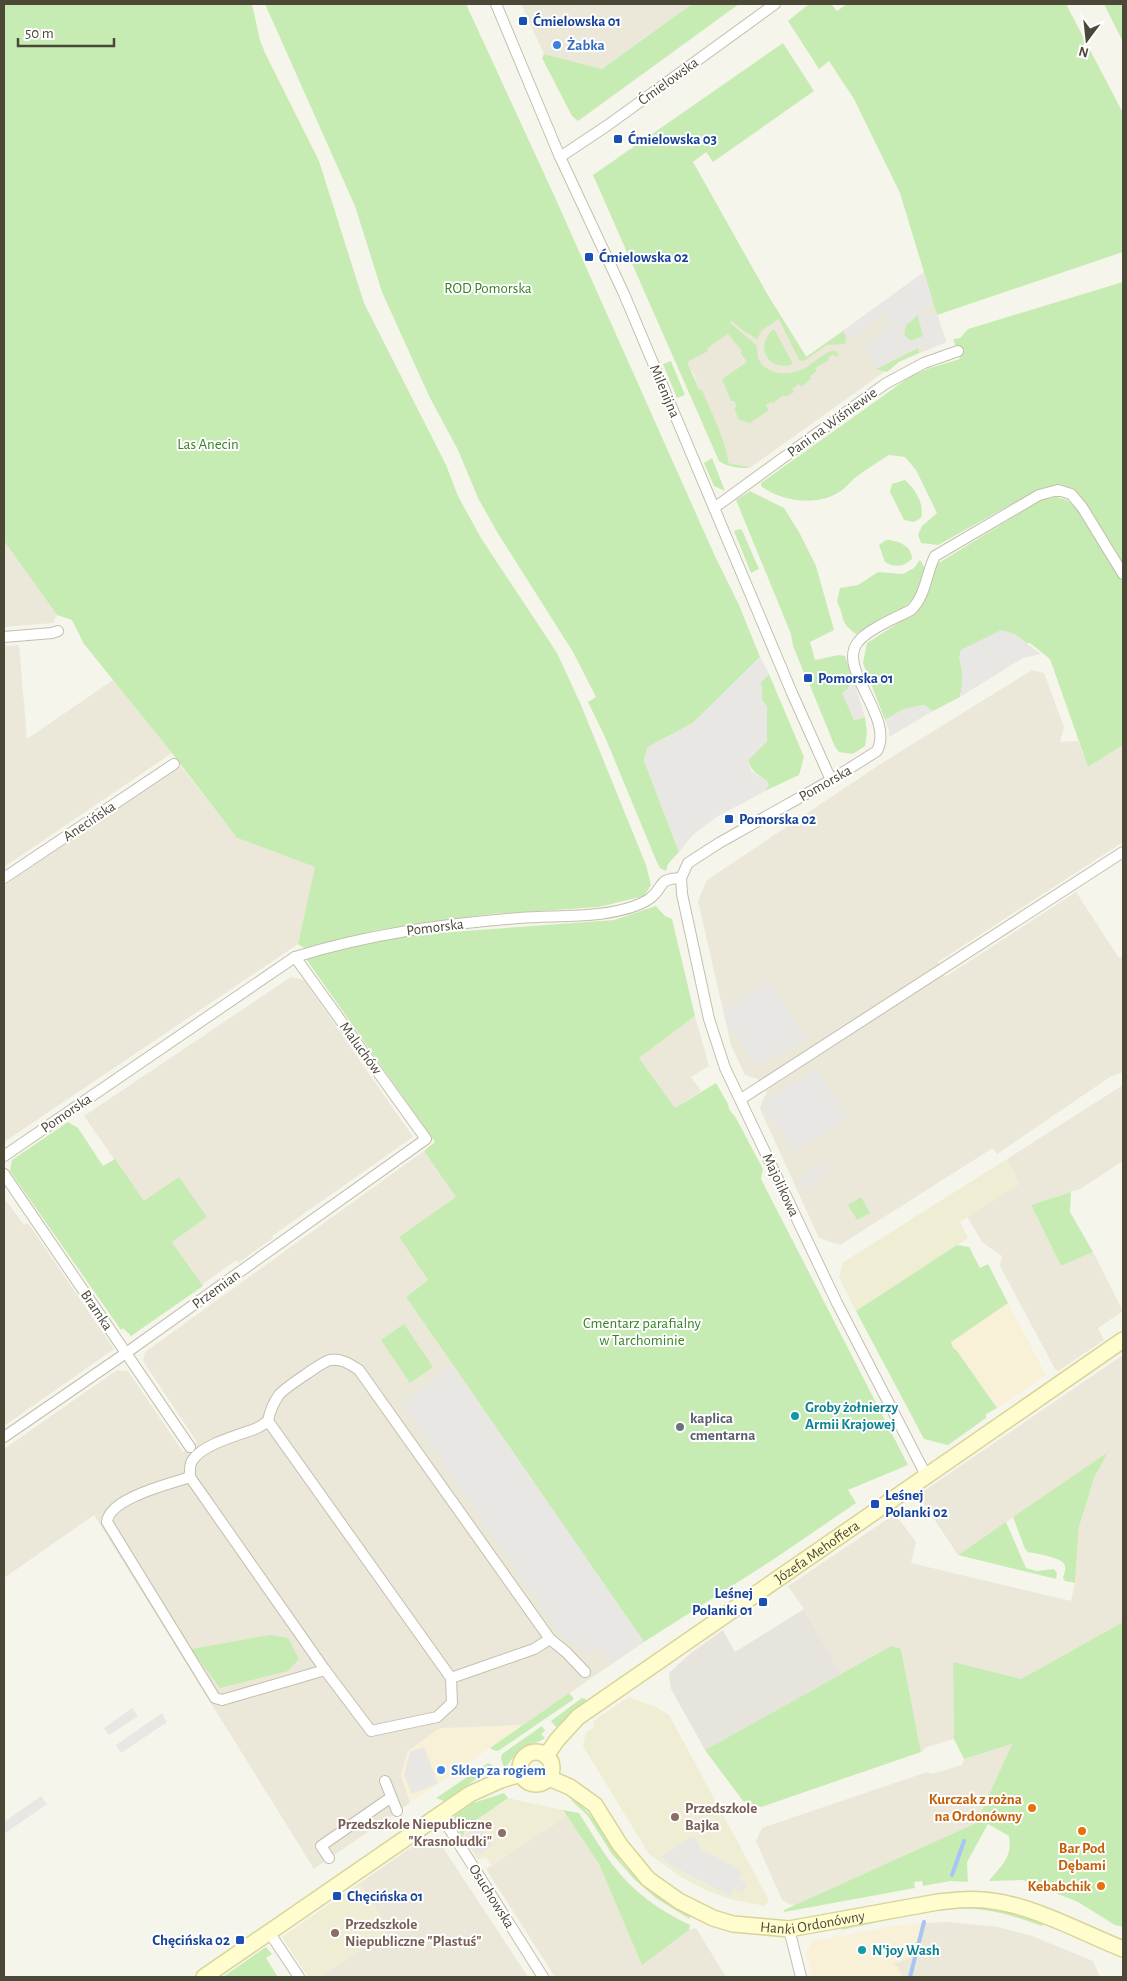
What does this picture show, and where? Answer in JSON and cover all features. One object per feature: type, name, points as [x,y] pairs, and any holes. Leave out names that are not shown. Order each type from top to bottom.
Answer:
[{"type":"street","name":"Milenijna","points":[[496,4],[560,157],[624,294],[830,780]]},
{"type":"street","name":"Ćmielowska","points":[[560,157],[608,125],[775,4]]},
{"type":"street","name":"Pani na Wiśniewie","points":[[714,508],[886,384],[924,363],[958,351]]},
{"type":"street","name":"Pomorska","points":[[4,1156],[295,957],[364,938],[432,926],[599,914],[640,904],[657,892],[663,881],[668,878],[681,878],[688,863],[877,751],[881,738],[880,726],[853,663],[853,650],[862,637],[916,605],[935,556],[1039,495],[1058,490],[1071,494],[1082,507],[1123,574]]},
{"type":"street","points":[[4,637],[58,631]]},
{"type":"street","name":"Anecińska","points":[[4,878],[174,764]]},
{"type":"street","points":[[741,1099],[1123,852]]},
{"type":"street","name":"Majolikowa","points":[[681,878],[682,894],[709,1019],[725,1068],[837,1303],[927,1477]]},
{"type":"street","name":"Maluchów","points":[[295,957],[426,1139]]},
{"type":"street","name":"Przemian","points":[[4,1437],[126,1353],[426,1139]]},
{"type":"street","name":"Bramka","points":[[4,1174],[190,1447]]},
{"type":"street","name":"Józefa Mehoffera","points":[[546,1756],[557,1740],[578,1717],[1123,1340]]},
{"type":"street","points":[[268,1420],[451,1678],[452,1703],[437,1717],[371,1731],[325,1670],[190,1477],[189,1468],[192,1460],[231,1436],[257,1429],[268,1420],[270,1410],[280,1394],[329,1360],[342,1360],[359,1370],[550,1639],[566,1652],[585,1672]]},
{"type":"street","points":[[190,1477],[139,1495],[118,1505],[109,1514],[107,1522],[216,1698],[222,1700],[325,1670]]},
{"type":"street","points":[[451,1678],[534,1649],[550,1639]]},
{"type":"street","points":[[540,1753],[546,1756],[551,1763],[552,1770],[549,1778],[537,1785],[525,1780],[520,1768],[526,1755],[540,1753]]},
{"type":"street","points":[[204,1977],[470,1794],[501,1780],[521,1774]]},
{"type":"street","name":"Hanki Ordonówny","points":[[549,1778],[570,1787],[595,1805],[620,1845],[648,1878],[679,1901],[713,1918],[733,1924],[789,1929],[938,1902],[957,1900],[993,1901],[1027,1910],[1123,1949]]},
{"type":"street","points":[[385,1781],[390,1798],[397,1811]]},
{"type":"street","points":[[329,1858],[321,1846],[390,1798]]},
{"type":"street","name":"Osuchowska","points":[[440,1814],[543,1977]]},
{"type":"street","points":[[789,1929],[801,1977]]},
{"type":"street","points":[[269,1932],[299,1977]]},
{"type":"shaded area","points":[[521,4],[692,4],[602,69],[544,54]]},
{"type":"shaded area","points":[[924,272],[946,342],[898,362],[751,467],[728,463],[725,447],[701,389],[699,389],[694,374],[679,355],[769,297],[807,357]]},
{"type":"shaded area","points":[[924,272],[933,303],[900,330],[910,341],[923,336],[918,317],[936,311],[946,342],[926,351],[924,343],[917,344],[918,348],[876,369],[865,347],[893,323],[886,312],[849,340],[843,331]]},
{"type":"shaded area","points":[[4,541],[57,615],[53,623],[4,627]]},
{"type":"shaded area","points":[[1001,630],[1015,634],[1041,654],[1023,658],[960,697],[962,671],[959,658],[961,650]]},
{"type":"shaded area","points":[[19,645],[27,739],[113,680],[172,753],[4,867],[4,646]]},
{"type":"shaded area","points":[[760,657],[769,674],[761,682],[762,700],[767,707],[767,741],[748,760],[751,771],[769,784],[765,791],[715,818],[693,835],[679,852],[644,760],[648,747],[693,723]]},
{"type":"shaded area","points":[[1032,670],[1044,673],[1064,727],[1060,742],[1078,741],[1088,767],[1123,745],[1123,842],[938,962],[945,977],[1076,892],[1119,958],[1123,956],[1123,1072],[1110,1077],[997,1154],[993,1148],[840,1245],[819,1238],[760,1109],[767,1094],[758,1079],[745,1075],[731,1045],[698,901],[707,880],[882,763]]},
{"type":"shaded area","points":[[853,678],[865,717],[854,720],[842,693],[848,689]]},
{"type":"shaded area","points":[[924,705],[933,711],[889,737],[885,720],[904,709]]},
{"type":"shaded area","points":[[181,766],[237,838],[316,867],[298,944],[4,1142],[4,886]]},
{"type":"shaded area","points":[[291,977],[304,980],[413,1137],[272,1236],[273,1238],[238,1263],[236,1260],[202,1285],[84,1116]]},
{"type":"shaded area","points":[[769,981],[807,1038],[783,1054],[775,1054],[756,1067],[726,1020],[724,1010]]},
{"type":"shaded area","points":[[695,1016],[709,1066],[691,1077],[701,1091],[675,1108],[639,1058]]},
{"type":"shaded area","points":[[817,1068],[847,1118],[794,1152],[762,1103]]},
{"type":"shaded area","points":[[1123,1085],[1123,1161],[1080,1189],[1031,1205],[1061,1266],[1093,1252],[1123,1311],[1098,1328],[1104,1340],[1058,1371],[1055,1369],[1000,1266],[1002,1256],[983,1243],[967,1217],[1019,1184],[1007,1159]]},
{"type":"shaded area","points":[[424,1151],[457,1197],[399,1237],[428,1280],[406,1297],[644,1642],[523,1725],[439,1729],[408,1751],[401,1774],[410,1803],[314,1869],[94,1515],[4,1578],[4,1449],[117,1370],[128,1371],[183,1452],[185,1451],[197,1442],[143,1361],[145,1352]]},
{"type":"shaded area","points":[[1007,1159],[1019,1184],[960,1222],[968,1238],[856,1311],[839,1277],[842,1263]]},
{"type":"shaded area","points":[[824,1163],[830,1172],[803,1189],[797,1179]]},
{"type":"shaded area","points":[[4,1198],[24,1225],[28,1223],[114,1349],[4,1426]]},
{"type":"shaded area","points":[[1008,1303],[1046,1375],[997,1408],[950,1342]]},
{"type":"shaded area","points":[[1123,1355],[1123,1622],[1021,1679],[953,1663],[954,1739],[927,1747],[921,1752],[901,1649],[891,1646],[841,1674],[804,1609],[788,1586],[895,1514],[916,1542],[911,1563],[1071,1601],[1075,1583],[1079,1527],[1094,1478],[1107,1453],[958,1555],[918,1495]]},
{"type":"shaded area","points":[[453,1365],[644,1642],[610,1664],[599,1648],[588,1656],[559,1632],[402,1403]]},
{"type":"shaded area","points":[[804,1609],[841,1674],[705,1750],[671,1689],[669,1673],[691,1653],[723,1630],[735,1652]]},
{"type":"shaded area","name":"Przedszkole Bajka","points":[[629,1697],[656,1707],[669,1715],[769,1900],[765,1906],[729,1899],[708,1891],[681,1877],[649,1854],[583,1746],[586,1732],[594,1727],[593,1721]]},
{"type":"shaded area","points":[[132,1708],[138,1716],[109,1735],[104,1728]]},
{"type":"shaded area","points":[[162,1713],[167,1722],[121,1753],[116,1745]]},
{"type":"shaded area","points":[[523,1725],[410,1803],[401,1774],[408,1751],[440,1728]]},
{"type":"shaded area","points":[[1012,1744],[976,1823],[796,1905],[791,1905],[782,1900],[756,1841],[762,1828],[927,1772],[932,1774],[962,1765],[964,1759]]},
{"type":"shaded area","points":[[424,1747],[438,1783],[412,1794],[404,1775],[410,1752]]},
{"type":"shaded area","points":[[41,1796],[47,1804],[4,1834],[4,1822]]},
{"type":"shaded area","name":"Przedszkole Niepubliczne \"Krasnoludki\"","points":[[508,1798],[563,1810],[567,1816],[491,1865],[486,1857],[478,1860],[463,1837],[465,1828]]},
{"type":"shaded area","points":[[567,1816],[599,1864],[642,1964],[689,1930],[696,1928],[726,1977],[555,1977],[486,1869]]},
{"type":"shaded area","points":[[480,1827],[493,1845],[478,1855],[466,1839],[466,1834]]},
{"type":"shaded area","points":[[694,1836],[703,1852],[742,1871],[738,1879],[747,1884],[742,1893],[734,1888],[730,1896],[669,1864],[661,1856]]},
{"type":"shaded area","points":[[426,1837],[438,1840],[528,1977],[320,1977],[389,1930],[360,1883]]},
{"type":"shaded area","name":"Przedszkole Niepubliczne \"Plastuś\"","points":[[360,1883],[389,1930],[320,1977],[308,1977],[282,1937]]},
{"type":"shaded area","points":[[948,1922],[998,1927],[1032,1936],[1093,1961],[1100,1977],[903,1977],[893,1964],[913,1957],[923,1923]]},
{"type":"shaded area","points":[[923,1923],[913,1957],[893,1964],[903,1977],[813,1977],[806,1952],[813,1941],[889,1927]]},
{"type":"green space","name":"Las Anecin","points":[[4,4],[252,4],[265,53],[319,161],[364,303],[446,465],[458,496],[481,538],[557,653],[581,705],[646,865],[651,885],[644,896],[599,907],[491,914],[376,930],[304,948],[298,944],[315,867],[237,838],[172,753],[84,644],[72,620],[57,615],[4,541]]},
{"type":"green space","name":"ROD Pomorska","points":[[265,4],[466,4],[553,193],[714,554],[739,605],[760,657],[693,723],[648,747],[644,760],[679,852],[668,864],[666,871],[660,868],[656,860],[605,737],[588,702],[596,697],[573,652],[497,532],[478,498],[458,450],[429,396],[382,292],[355,206]]},
{"type":"green space","points":[[692,4],[739,4],[578,121],[572,116],[542,58],[544,54],[602,69]]},
{"type":"green space","points":[[809,4],[831,4],[837,11],[847,4],[1066,4],[1123,113],[1123,252],[937,315],[900,193],[854,99],[829,61],[819,69],[788,21]]},
{"type":"green space","points":[[1104,4],[1123,4],[1123,42]]},
{"type":"green space","points":[[783,43],[814,91],[713,162],[706,152],[693,162],[769,297],[806,357],[843,331],[846,336],[845,344],[827,345],[804,361],[799,360],[779,319],[762,330],[757,339],[732,321],[730,322],[756,345],[759,360],[774,372],[799,371],[826,353],[834,350],[839,355],[836,357],[834,354],[829,357],[829,360],[815,368],[817,371],[810,376],[811,379],[801,387],[799,384],[792,389],[794,392],[766,405],[769,410],[750,423],[739,420],[734,408],[737,407],[734,401],[731,401],[722,379],[747,362],[740,352],[742,351],[728,334],[707,348],[708,351],[687,362],[718,427],[726,448],[728,463],[751,467],[739,468],[719,461],[593,175]]},
{"type":"green space","points":[[1123,282],[1123,566],[1086,504],[1073,489],[1059,484],[1037,490],[938,545],[921,543],[918,535],[922,526],[937,513],[916,470],[905,457],[889,455],[856,477],[839,492],[818,500],[808,501],[787,498],[761,486],[761,483],[911,376],[960,359],[953,339],[960,338],[968,329]]},
{"type":"green space","points":[[918,315],[924,336],[911,341],[904,335],[906,325]]},
{"type":"green space","points":[[774,329],[793,364],[776,365],[766,356],[765,342],[768,335]]},
{"type":"green space","points":[[918,348],[919,353],[899,362],[887,372],[876,369]]},
{"type":"green space","points":[[671,361],[685,395],[677,398],[663,364]]},
{"type":"green space","points":[[712,458],[725,491],[714,486],[704,463]]},
{"type":"green space","points":[[905,480],[916,492],[922,507],[921,518],[914,522],[904,520],[890,492],[892,484]]},
{"type":"green space","points":[[750,491],[784,508],[799,532],[816,566],[834,630],[810,642],[815,660],[839,655],[845,656],[853,678],[848,689],[843,693],[854,720],[865,717],[867,732],[865,746],[853,754],[839,752],[835,747],[809,683],[811,681],[807,672],[804,673],[793,646],[791,634],[736,500]]},
{"type":"green space","points":[[1057,497],[1067,500],[1077,509],[1123,582],[1123,745],[1088,767],[1050,659],[1030,643],[980,642],[961,650],[962,681],[960,697],[933,711],[924,705],[904,709],[885,720],[863,663],[867,643],[917,611],[924,602],[937,564],[1041,500]]},
{"type":"green space","points":[[740,529],[759,569],[751,573],[734,531]]},
{"type":"green space","points":[[886,540],[895,541],[907,547],[912,559],[899,566],[885,562],[879,545]]},
{"type":"green space","points":[[920,560],[924,568],[923,575],[916,594],[908,604],[894,614],[856,634],[850,630],[844,622],[837,602],[840,588],[858,585],[878,572],[903,574],[914,568]]},
{"type":"green space","points":[[769,674],[804,757],[799,775],[765,791],[769,784],[754,771],[748,760],[767,741],[767,707],[762,700],[761,682]]},
{"type":"green space","name":"Cmentarz parafialny w Tarchominie","points":[[656,906],[665,916],[672,919],[695,1016],[639,1058],[675,1108],[716,1083],[763,1169],[761,1179],[908,1465],[848,1490],[856,1503],[774,1559],[644,1642],[406,1297],[428,1280],[399,1237],[456,1197],[424,1151],[435,1142],[306,959],[373,940],[410,935],[614,920]]},
{"type":"green space","points":[[68,1122],[78,1128],[103,1166],[115,1159],[144,1201],[179,1177],[207,1217],[172,1242],[203,1286],[131,1336],[123,1328],[121,1330],[10,1171],[12,1160]]},
{"type":"green space","points":[[1071,1192],[1070,1212],[1093,1252],[1061,1266],[1031,1205]]},
{"type":"green space","points":[[861,1197],[870,1213],[857,1220],[848,1205]]},
{"type":"green space","points":[[957,1245],[969,1247],[980,1268],[988,1264],[1008,1303],[951,1342],[953,1348],[997,1408],[986,1414],[986,1418],[948,1445],[924,1439],[856,1311]]},
{"type":"green space","points":[[404,1324],[433,1367],[410,1383],[381,1340]]},
{"type":"green space","points":[[1108,1452],[1094,1478],[1079,1527],[1075,1583],[1065,1581],[1063,1578],[1065,1566],[1060,1560],[1028,1552],[1025,1549],[1013,1517]]},
{"type":"green space","points":[[1006,1522],[1026,1568],[1037,1571],[1054,1569],[1057,1573],[1056,1579],[958,1555]]},
{"type":"green space","points":[[1123,1622],[1123,1927],[1115,1925],[1078,1902],[1023,1880],[989,1881],[1008,1856],[1010,1843],[1009,1836],[988,1824],[967,1862],[968,1882],[950,1881],[923,1886],[922,1881],[914,1882],[915,1888],[784,1912],[784,1910],[976,1823],[1012,1744],[964,1759],[954,1739],[953,1662],[1021,1679]]},
{"type":"green space","points":[[270,1635],[288,1638],[299,1659],[288,1671],[220,1688],[191,1649]]},
{"type":"green space","points":[[891,1646],[901,1649],[921,1752],[761,1807],[743,1801],[705,1750]]},
{"type":"green space","points":[[569,1693],[574,1699],[498,1751],[490,1748]]},
{"type":"green space","points":[[582,1698],[586,1699],[585,1704],[556,1727],[551,1721]]},
{"type":"green space","points":[[542,1726],[545,1731],[541,1734],[545,1738],[520,1749],[504,1768],[501,1758],[502,1754]]},
{"type":"green space","points":[[488,1763],[492,1765],[494,1771],[478,1778],[444,1801],[436,1798]]},
{"type":"green space","points":[[504,1793],[508,1798],[465,1828],[463,1837],[450,1819],[473,1803]]},
{"type":"green space","points":[[570,1799],[587,1811],[619,1858],[640,1882],[672,1906],[690,1916],[690,1919],[657,1899],[634,1879],[612,1854],[588,1816]]},
{"type":"green space","points":[[563,1810],[579,1813],[608,1858],[628,1883],[657,1907],[690,1925],[689,1930],[642,1965],[599,1864]]},
{"type":"green space","points":[[972,1907],[1009,1912],[1027,1917],[1043,1925],[992,1911],[959,1909],[908,1916],[841,1930],[842,1928],[933,1910]]},
{"type":"green space","points":[[266,1947],[272,1954],[266,1958],[278,1977],[223,1977]]},
{"type":"waterway","points":[[952,1875],[964,1841]]},
{"type":"waterway","points":[[910,1977],[924,1922]]},
{"type":"place","name":"Ćmielowska 01","points":[[523,21]]},
{"type":"place","name":"Żabka","points":[[557,45]]},
{"type":"place","name":"Ćmielowska 03","points":[[618,139]]},
{"type":"place","name":"Ćmielowska 02","points":[[589,257]]},
{"type":"place","name":"Pomorska 01","points":[[808,678]]},
{"type":"place","name":"Pomorska 02","points":[[729,819]]},
{"type":"place","name":"Groby żołnierzy Armii Krajowej","points":[[795,1416]]},
{"type":"place","name":"kaplica cmentarna","points":[[680,1427]]},
{"type":"place","name":"Leśnej Polanki 02","points":[[875,1504]]},
{"type":"place","name":"Leśnej Polanki 01","points":[[763,1602]]},
{"type":"place","name":"Sklep za rogiem","points":[[441,1770]]},
{"type":"place","name":"Kurczak z rożna na Ordonówny","points":[[1032,1808]]},
{"type":"place","name":"Przedszkole Bajka","points":[[675,1817]]},
{"type":"place","name":"Bar Pod Dębami","points":[[1082,1831]]},
{"type":"place","name":"Przedszkole Niepubliczne \"Krasnoludki\"","points":[[502,1833]]},
{"type":"place","name":"Kebabchik","points":[[1101,1886]]},
{"type":"place","name":"Chęcińska 01","points":[[337,1896]]},
{"type":"place","name":"Przedszkole Niepubliczne \"Plastuś\"","points":[[335,1933]]},
{"type":"place","name":"Chęcińska 02","points":[[240,1940]]},
{"type":"place","name":"N'joy Wash","points":[[862,1950]]}]
